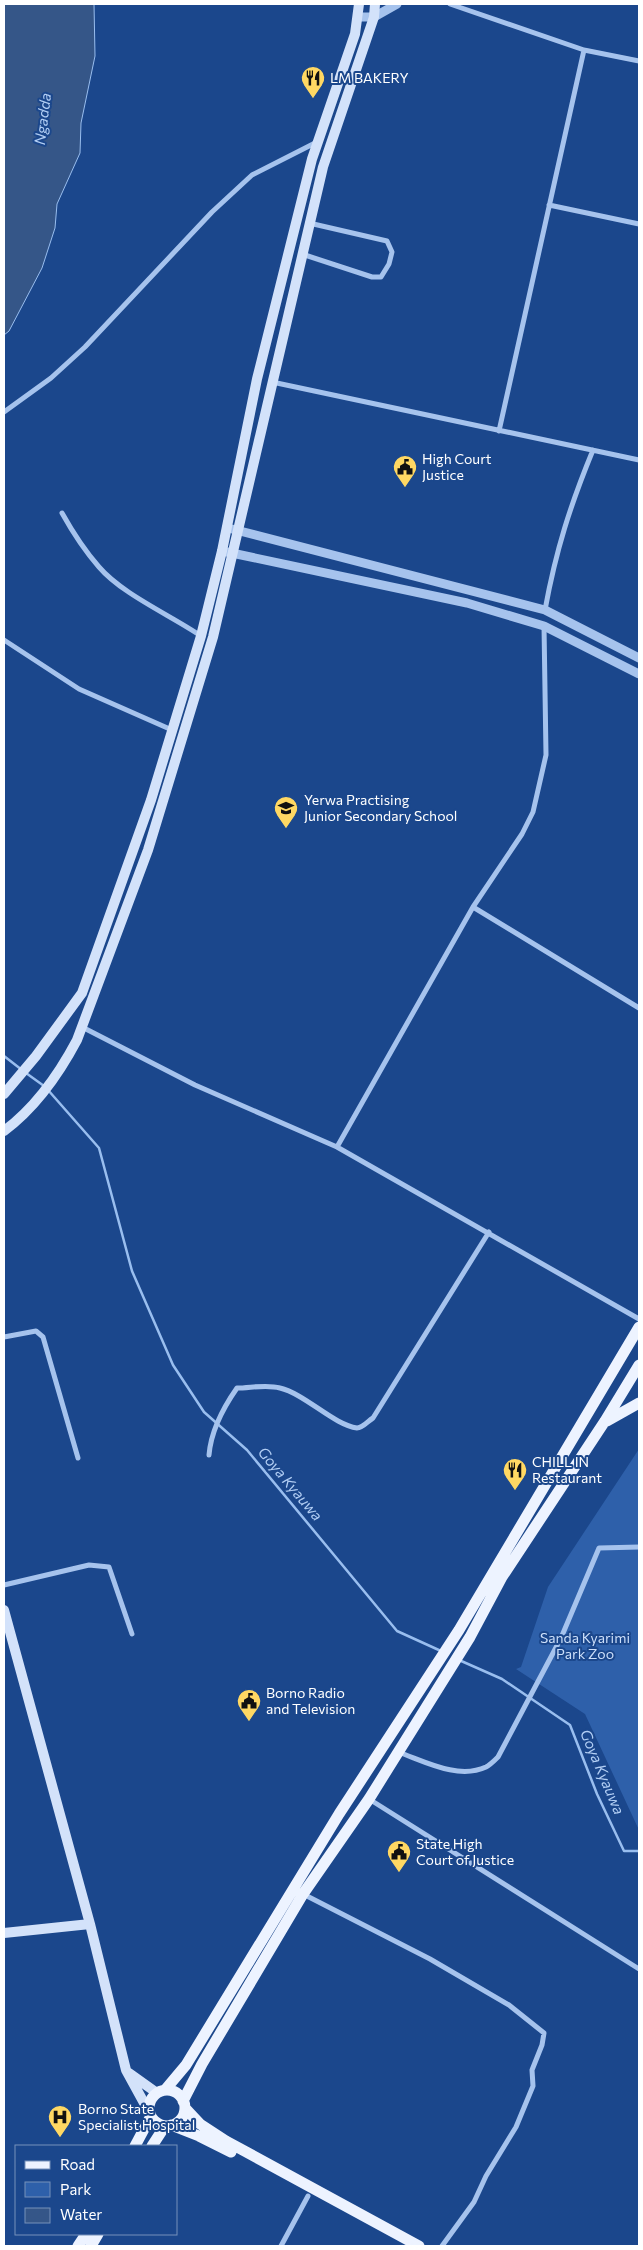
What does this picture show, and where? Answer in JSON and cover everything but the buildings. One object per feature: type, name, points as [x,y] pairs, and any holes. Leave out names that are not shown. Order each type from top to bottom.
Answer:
[{"type":"main road","points":[[4,1094],[36,1056],[82,993],[100,947],[173,730],[201,636],[222,551],[257,379],[318,142],[343,71],[359,17],[359,4]]},
{"type":"main road","points":[[4,1131],[19,1119],[59,1072],[81,1027],[154,832],[214,637],[301,254],[323,167],[374,17],[375,4]]},
{"type":"main road","points":[[135,2145],[150,2114],[150,2101],[186,2065],[334,1822],[459,1630],[639,1327]]},
{"type":"main road","points":[[153,2145],[168,2126],[181,2119],[184,2104],[202,2064],[303,1894],[369,1799],[397,1751],[470,1637],[502,1577],[605,1421],[639,1365]]},
{"type":"main road","points":[[605,1421],[639,1403]]},
{"type":"main road","points":[[4,1610],[90,1924],[126,2070],[150,2114],[159,2124],[218,2146],[404,2246]]},
{"type":"main road","points":[[4,1933],[90,1924]]},
{"type":"main road","points":[[126,2070],[161,2091],[178,2094],[200,2124],[226,2142],[419,2246]]},
{"type":"main road","points":[[78,2246],[85,2235]]},
{"type":"main road","points":[[91,2246],[97,2235]]},
{"type":"street","points":[[359,17],[374,17],[397,4]]},
{"type":"street","points":[[450,4],[584,50],[639,61]]},
{"type":"street","points":[[499,431],[584,50]]},
{"type":"street","points":[[4,412],[50,378],[85,347],[212,212],[252,175],[318,142]]},
{"type":"street","points":[[549,205],[639,224]]},
{"type":"street","points":[[301,254],[372,277],[381,277],[390,264],[392,252],[387,242],[362,234],[309,223]]},
{"type":"street","points":[[272,382],[639,460]]},
{"type":"street","points":[[545,610],[555,558],[568,511],[593,450]]},
{"type":"street","points":[[62,513],[99,567],[110,577],[123,588],[201,636]]},
{"type":"street","points":[[226,528],[545,610],[639,658]]},
{"type":"street","points":[[222,551],[467,603],[544,626],[639,674]]},
{"type":"street","points":[[337,1147],[473,906],[522,834],[533,812],[544,772],[546,755],[544,626]]},
{"type":"street","points":[[4,640],[79,689],[173,730]]},
{"type":"street","points":[[473,906],[639,1008]]},
{"type":"street","points":[[81,1027],[195,1085],[337,1147],[639,1319]]},
{"type":"street","points":[[209,1455],[210,1442],[225,1405],[237,1388],[280,1388],[302,1397],[356,1428],[362,1427],[373,1418],[488,1232]]},
{"type":"street","points":[[4,1337],[36,1331],[43,1337],[78,1458]]},
{"type":"street","points":[[397,1751],[444,1769],[468,1770],[486,1767],[498,1757],[561,1638],[599,1548],[639,1547]]},
{"type":"street","points":[[4,1585],[89,1565],[109,1567],[132,1634]]},
{"type":"street","points":[[369,1799],[639,1969]]},
{"type":"street","points":[[303,1894],[430,1959],[509,2005],[544,2033],[542,2045],[532,2070],[533,2086],[516,2127],[486,2176],[474,2202],[442,2246]]},
{"type":"street","points":[[281,2246],[308,2196]]},
{"type":"green space","name":"Sanda Kyarimi Park Zoo","points":[[639,1449],[639,1830],[585,1714],[516,1669],[521,1667],[548,1587]]},
{"type":"water","name":"Ngadda","points":[[4,4],[94,4],[95,56],[81,123],[80,153],[57,204],[55,228],[42,268],[9,331],[4,335]]},
{"type":"waterway","name":"Goya Kyauwa","points":[[4,1056],[22,1070]]},
{"type":"waterway","name":"Goya Kyauwa","points":[[26,1073],[44,1086]]},
{"type":"waterway","name":"Goya Kyauwa","points":[[48,1090],[99,1148],[132,1271],[173,1365],[204,1412],[247,1450],[397,1631],[441,1651]]},
{"type":"waterway","name":"Goya Kyauwa","points":[[459,1660],[502,1679],[570,1725],[597,1794],[624,1851],[639,1851]]},
{"type":"place","name":"LM BAKERY","points":[[313,99]]},
{"type":"place","name":"High Court Justice","points":[[405,488]]},
{"type":"place","name":"Yerwa Practising Junior Secondary School","points":[[286,829]]},
{"type":"place","name":"CHILL IN Restaurant","points":[[515,1491]]},
{"type":"place","name":"Borno Radio and Television","points":[[249,1722]]},
{"type":"place","name":"State High Court of Justice","points":[[399,1873]]},
{"type":"place","name":"Borno State Specialist Hospital","points":[[60,2138]]}]
